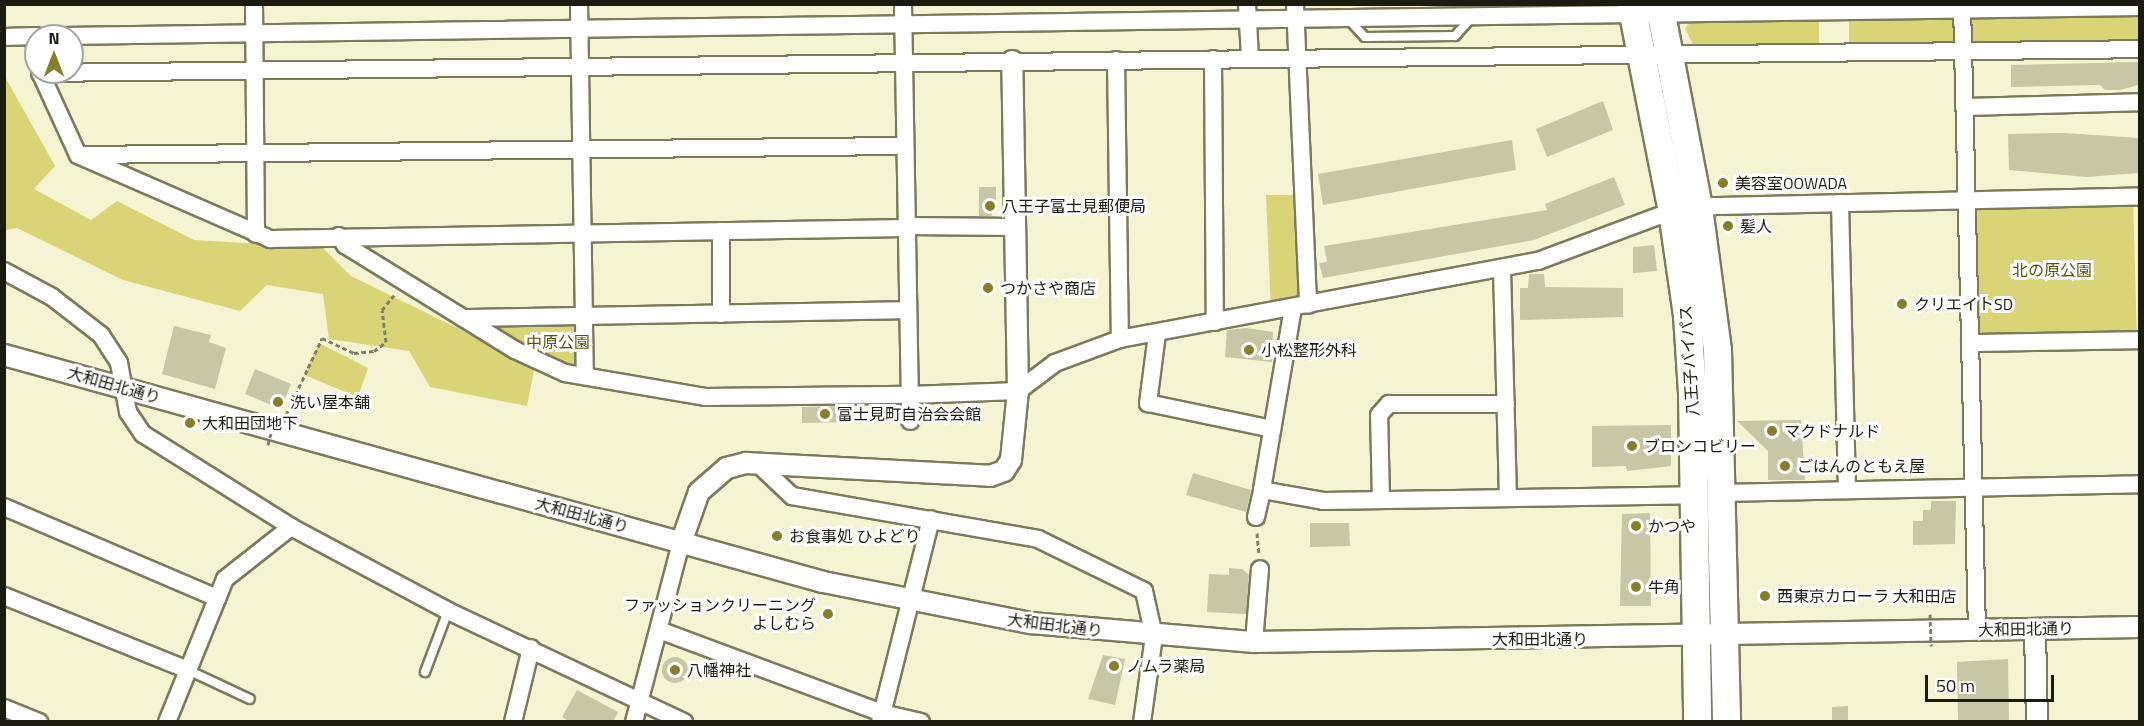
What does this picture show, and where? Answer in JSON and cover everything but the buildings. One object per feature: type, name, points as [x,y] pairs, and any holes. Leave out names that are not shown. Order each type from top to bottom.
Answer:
[{"type":"highway","name":"八王子バイパス","points":[[1631,10],[1672,211],[1690,352],[1695,495],[1697,722]]},
{"type":"highway","name":"八王子バイパス","points":[[1660,10],[1698,207],[1718,360],[1726,722]]},
{"type":"street","points":[[254,4],[256,234]]},
{"type":"street","points":[[579,4],[585,376]]},
{"type":"street","points":[[903,4],[910,421]]},
{"type":"street","points":[[1247,4],[1250,57]]},
{"type":"street","points":[[84,36],[1249,22],[1295,13],[1349,20],[1475,13],[1631,10],[2139,7]]},
{"type":"street","points":[[1962,8],[1977,630]]},
{"type":"street","points":[[1256,517],[1272,429],[1300,306],[1300,61],[1295,13]]},
{"type":"street","points":[[4,37],[24,40]]},
{"type":"street","points":[[84,72],[889,62],[904,65],[1250,57],[1300,61],[1670,57],[2139,49]]},
{"type":"street","points":[[1213,59],[1215,322]]},
{"type":"street","points":[[1116,60],[1120,339]]},
{"type":"street","points":[[634,722],[638,698],[659,630],[688,516],[708,481],[727,468],[756,462],[990,476],[1004,471],[1011,460],[1018,391],[1012,61]]},
{"type":"street","points":[[45,84],[78,155],[270,239],[582,231],[1015,227]]},
{"type":"street","points":[[1965,107],[2139,102]]},
{"type":"street","points":[[78,155],[906,146]]},
{"type":"street","points":[[339,236],[404,282],[515,350],[585,376],[705,397],[909,395],[1018,391],[1055,363],[1120,339],[1157,334],[1538,261],[1672,211],[1698,207],[2139,196]]},
{"type":"street","points":[[1840,203],[1847,489]]},
{"type":"street","points":[[721,231],[721,314]]},
{"type":"street","points":[[1502,269],[1508,497]]},
{"type":"street","points":[[4,271],[52,297],[101,335],[119,363],[126,389],[128,412],[143,434],[291,527],[448,611],[638,698],[684,722]]},
{"type":"street","points":[[463,318],[907,310]]},
{"type":"street","points":[[1157,334],[1148,403],[1272,429]]},
{"type":"street","points":[[1970,343],[2139,340]]},
{"type":"street","name":"大和田北通り","points":[[4,355],[681,543],[911,600],[1031,623],[1155,636],[1254,642],[1725,636],[2139,627]]},
{"type":"street","points":[[1381,500],[1379,415],[1389,404],[1506,404]]},
{"type":"street","points":[[756,462],[792,496],[1038,539],[1144,591],[1155,636],[1142,722]]},
{"type":"street","points":[[1722,493],[2139,484]]},
{"type":"street","points":[[1262,490],[1323,501],[1695,495]]},
{"type":"street","points":[[4,507],[217,598]]},
{"type":"street","points":[[881,717],[931,519]]},
{"type":"street","points":[[167,722],[225,579],[291,527]]},
{"type":"street","points":[[1254,642],[1260,569]]},
{"type":"street","points":[[4,596],[188,670]]},
{"type":"street","points":[[2035,629],[2037,722]]},
{"type":"street","points":[[659,630],[881,717],[921,722]]},
{"type":"street","points":[[513,722],[531,648]]},
{"type":"street","points":[[4,708],[39,722]]},
{"type":"lane","points":[[425,672],[448,611]]},
{"type":"lane","points":[[188,670],[250,699]]},
{"type":"path","points":[[286,415],[321,338],[354,353],[374,351],[386,342],[382,310],[404,282]]},
{"type":"path","points":[[268,445],[276,414]]},
{"type":"path","points":[[1256,517],[1260,569]]},
{"type":"path","points":[[1930,614],[1931,646]]},
{"type":"green space","points":[[2139,13],[2140,46],[1695,49],[1685,28],[1692,21]],"holes":[[[1819,20],[1849,20],[1849,46],[1819,47]]]},
{"type":"green space","points":[[4,75],[55,166],[34,189],[91,220],[117,201],[194,240],[323,248],[351,276],[535,366],[527,406],[430,387],[409,351],[329,339],[323,294],[267,285],[240,311],[123,280],[17,228],[5,230]]},
{"type":"green space","points":[[1266,195],[1303,195],[1308,305],[1271,312]]},
{"type":"green space","name":"北の原公園","points":[[2133,197],[2137,340],[1970,343],[1966,200]]},
{"type":"green space","name":"中原公園","points":[[583,315],[585,376],[463,318]]},
{"type":"green space","points":[[319,343],[368,368],[358,397],[304,375]]},
{"type":"place","name":"美容室OOWADA","points":[[1723,183]]},
{"type":"place","name":"八王子富士見郵便局","points":[[990,206]]},
{"type":"place","name":"髪人","points":[[1728,226]]},
{"type":"place","name":"つかさや商店","points":[[988,288]]},
{"type":"place","name":"クリエイトSD","points":[[1902,304]]},
{"type":"place","name":"小松整形外科","points":[[1249,350]]},
{"type":"place","name":"洗い屋本舗","points":[[278,402]]},
{"type":"place","name":"富士見町自治会会館","points":[[825,414]]},
{"type":"place","name":"大和田団地下","points":[[190,423]]},
{"type":"place","name":"マクドナルド","points":[[1772,431]]},
{"type":"place","name":"ブロンコビリー","points":[[1632,446]]},
{"type":"place","name":"ごはんのともえ屋","points":[[1785,466]]},
{"type":"place","name":"かつや","points":[[1636,526]]},
{"type":"place","name":"お食事処 ひよどり","points":[[777,536]]},
{"type":"place","name":"牛角","points":[[1636,587]]},
{"type":"place","name":"西東京カローラ 大和田店","points":[[1765,596]]},
{"type":"place","name":"ファッションクリーニング よしむら","points":[[828,614]]},
{"type":"place","name":"ノムラ薬局","points":[[1114,666]]},
{"type":"place","name":"八幡神社","points":[[675,670]]}]
